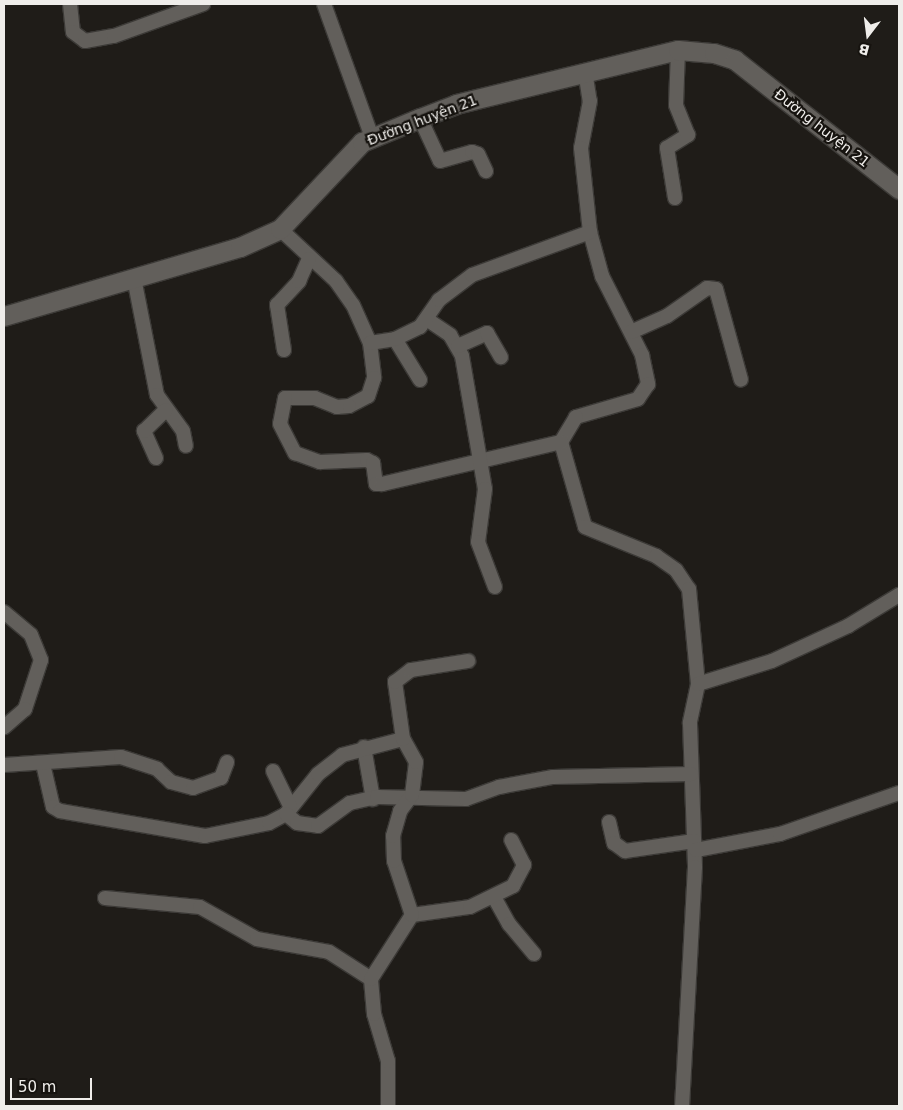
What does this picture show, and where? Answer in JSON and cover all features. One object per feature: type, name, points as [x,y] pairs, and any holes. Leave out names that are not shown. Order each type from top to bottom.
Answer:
[{"type":"street","points":[[70,4],[73,32],[85,41],[114,36],[203,4]]},
{"type":"street","points":[[324,4],[372,137]]},
{"type":"street","points":[[675,198],[668,148],[688,136],[676,105],[678,50]]},
{"type":"street","name":"Đường huyện 21","points":[[4,316],[240,247],[280,229],[372,137],[420,118],[585,71],[678,50],[714,53],[735,60],[899,189]]},
{"type":"street","points":[[280,229],[344,291],[370,343],[374,378],[368,396],[338,407],[315,398],[285,398],[280,424],[295,453],[320,462],[367,460],[373,463],[376,484],[482,458],[561,442],[576,417],[638,398],[647,390],[642,355],[602,276],[590,232],[581,148],[590,101],[585,71]]},
{"type":"street","points":[[420,118],[440,161],[472,152],[478,154],[486,171]]},
{"type":"street","points":[[370,343],[395,339],[428,320],[440,300],[472,275],[590,232]]},
{"type":"street","points":[[284,350],[277,305],[299,281],[308,258]]},
{"type":"street","points":[[134,278],[157,395],[183,431],[186,446]]},
{"type":"street","points":[[631,332],[667,316],[707,288],[716,289],[741,380]]},
{"type":"street","points":[[428,320],[442,328],[458,346],[482,458],[485,489],[478,542],[495,587]]},
{"type":"street","points":[[458,346],[487,333],[501,357]]},
{"type":"street","points":[[395,339],[420,380]]},
{"type":"street","points":[[156,458],[144,431],[166,410]]},
{"type":"street","points":[[561,442],[588,530],[647,550],[686,583],[698,684],[691,711],[691,774],[695,845],[682,1106]]},
{"type":"street","points":[[698,684],[772,661],[848,626],[899,595]]},
{"type":"street","points":[[4,612],[31,635],[41,660],[25,709],[4,727]]},
{"type":"street","points":[[412,915],[394,861],[393,836],[400,811],[412,795],[416,762],[403,739],[395,689],[398,676],[468,661]]},
{"type":"street","points":[[43,764],[53,807],[60,811],[205,836],[270,823],[288,810],[335,759],[364,747],[403,739]]},
{"type":"street","points":[[364,747],[373,799]]},
{"type":"street","points":[[4,765],[43,764],[121,757],[157,769],[171,782],[193,788],[221,778],[227,762]]},
{"type":"street","points":[[273,771],[288,810],[297,823],[318,826],[350,803],[373,799],[412,795],[466,799],[499,787],[553,777],[691,774]]},
{"type":"street","points":[[609,822],[614,843],[625,851],[695,845],[780,834],[899,793]]},
{"type":"street","points":[[412,915],[457,910],[494,896],[513,886],[522,874],[524,865],[511,840]]},
{"type":"street","points":[[494,896],[509,924],[534,954]]},
{"type":"street","points":[[105,898],[200,908],[257,939],[329,952],[371,979]]},
{"type":"street","points":[[388,1106],[388,1061],[374,1014],[371,979],[412,915]]}]
